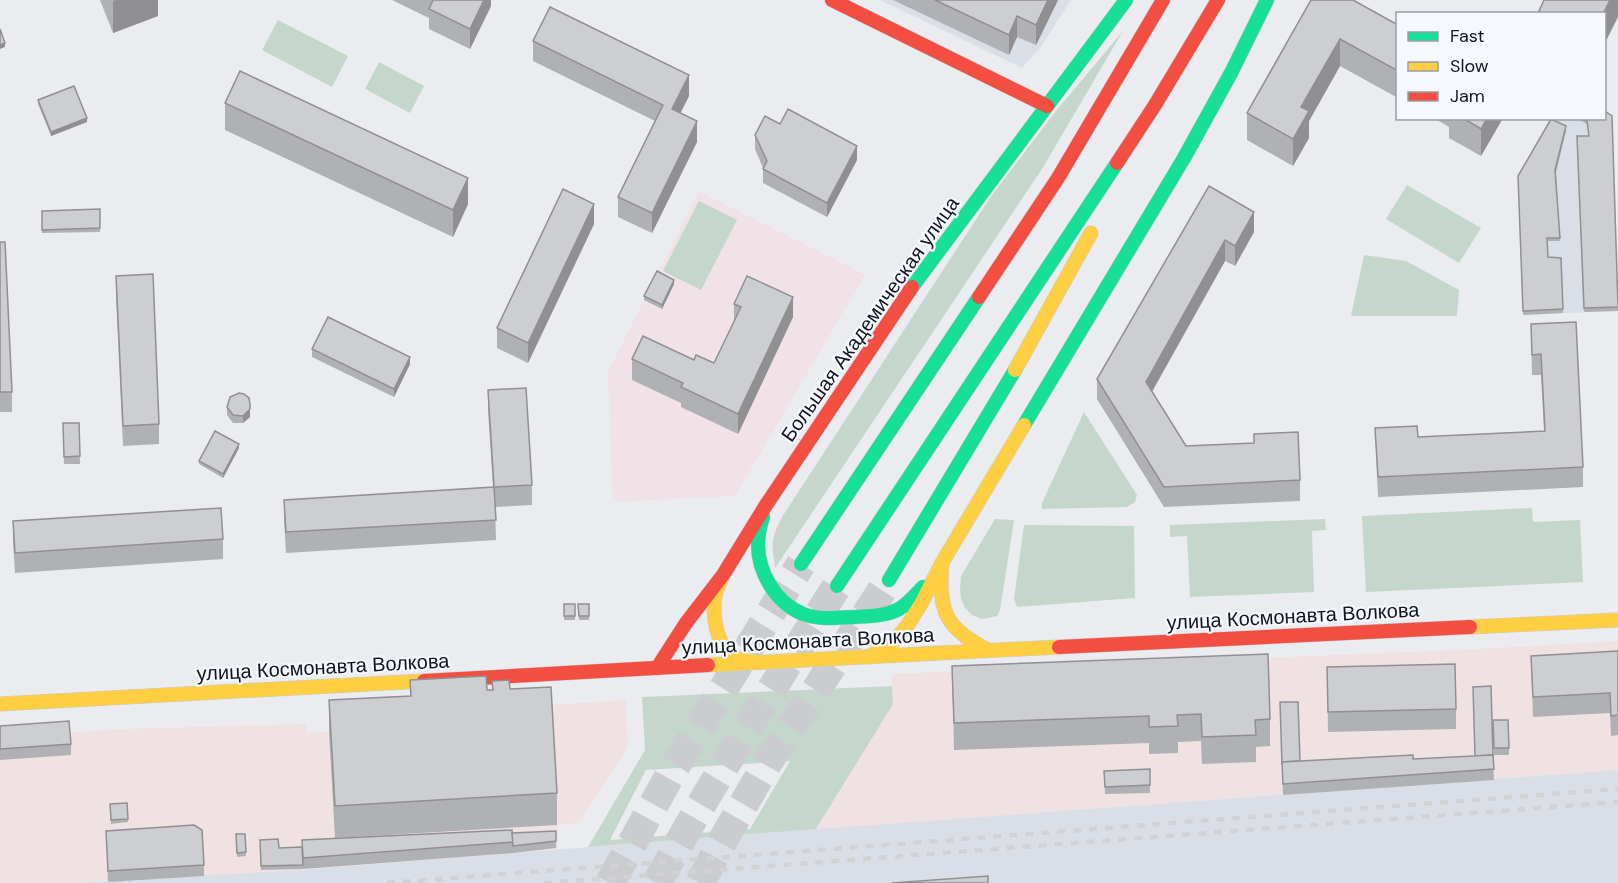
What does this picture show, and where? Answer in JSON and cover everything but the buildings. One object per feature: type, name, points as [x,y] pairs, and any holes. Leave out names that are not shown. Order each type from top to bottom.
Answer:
[{"type":"main road","points":[[831,0],[1047,106]]},
{"type":"main road","name":"Большая Академическая улица","points":[[657,668],[686,623],[723,575],[766,505],[921,273],[1126,0]]},
{"type":"main road","points":[[801,564],[1058,178],[1164,0]]},
{"type":"main road","points":[[837,586],[1155,105],[1218,0]]},
{"type":"main road","points":[[869,657],[895,641],[907,628],[943,561],[1178,168],[1221,91],[1267,0]]},
{"type":"main road","points":[[1178,66],[1191,56],[1200,54]]},
{"type":"main road","points":[[1221,67],[1224,83],[1221,91]]},
{"type":"main road","points":[[1105,206],[1155,105]]},
{"type":"main road","points":[[889,580],[1023,357],[1095,226]]},
{"type":"main road","points":[[766,505],[758,532],[758,549],[761,566],[768,583],[777,597],[794,609],[815,617],[876,616],[900,608],[922,589],[943,561]]},
{"type":"main road","points":[[943,561],[940,584],[946,615],[954,629],[970,642],[988,650]]},
{"type":"main road","points":[[723,575],[715,596],[716,621],[722,646],[731,655],[761,663]]},
{"type":"main road","name":"улица Космонавта Волкова","points":[[0,704],[988,650],[1618,620]]},
{"type":"shaded area","points":[[880,0],[1071,0],[1040,48],[1022,68]]},
{"type":"shaded area","points":[[1552,120],[1604,120],[1616,311],[1523,315],[1518,180]]},
{"type":"shaded area","points":[[699,191],[865,275],[735,496],[613,502],[608,372]]},
{"type":"shaded area","points":[[1618,641],[1618,770],[816,829],[892,704],[892,674]]},
{"type":"shaded area","points":[[626,700],[628,747],[579,823],[557,825],[558,849],[208,876],[76,883],[0,883],[0,737],[122,729],[306,724],[307,733],[411,728],[550,705]]},
{"type":"shaded area","points":[[1618,770],[1618,883],[76,883],[299,870]]},
{"type":"green space","points":[[278,20],[348,56],[332,87],[262,50]]},
{"type":"green space","points":[[1123,31],[1042,169],[775,568],[773,542],[775,531],[782,517],[992,195],[1056,111]]},
{"type":"green space","points":[[379,62],[424,86],[410,113],[365,89]]},
{"type":"green space","points":[[1407,185],[1481,228],[1459,263],[1386,219]]},
{"type":"green space","points":[[699,201],[737,220],[701,290],[663,271]]},
{"type":"green space","points":[[1364,255],[1406,261],[1459,290],[1457,316],[1351,316]]},
{"type":"green space","points":[[1084,412],[1137,495],[1135,502],[1127,507],[1042,509],[1042,503]]},
{"type":"green space","points":[[1532,508],[1533,522],[1580,520],[1583,582],[1366,592],[1362,516]]},
{"type":"green space","points":[[995,519],[1014,520],[1000,610],[997,616],[982,619],[972,615],[965,608],[961,599],[961,576]]},
{"type":"green space","points":[[1325,519],[1326,530],[1312,531],[1314,592],[1190,597],[1187,536],[1170,537],[1170,525]]},
{"type":"green space","points":[[1024,525],[1134,526],[1135,598],[1017,607],[1014,599]]},
{"type":"green space","points":[[892,686],[893,704],[816,829],[588,847],[645,750],[642,697]],"holes":[[[790,761],[750,829],[610,840],[646,770]]]},
{"type":"tunnel","points":[[610,883],[674,768],[801,564]]},
{"type":"tunnel","points":[[700,883],[768,762],[889,580]]},
{"type":"tunnel","points":[[657,883],[722,770],[837,586]]},
{"type":"railway","points":[[387,883],[1618,789]]},
{"type":"railway","points":[[544,883],[1618,802]]},
{"type":"traffic: fast","points":[[912,287],[1126,0]]},
{"type":"traffic: fast","points":[[1024,425],[1184,158],[1231,73],[1267,0]]},
{"type":"traffic: fast","points":[[837,586],[1117,163]]},
{"type":"traffic: fast","points":[[801,564],[979,297]]},
{"type":"traffic: fast","points":[[889,580],[1015,370]]},
{"type":"traffic: fast","points":[[763,517],[758,544],[765,576],[777,595],[793,609],[803,614],[828,618],[883,614],[902,607],[923,587]]},
{"type":"traffic: slow","points":[[1015,370],[1091,233]]},
{"type":"traffic: slow","points":[[869,657],[893,642],[907,626],[1024,425]]},
{"type":"traffic: slow","points":[[942,564],[941,594],[947,616],[962,634],[988,650]]},
{"type":"traffic: slow","points":[[722,578],[714,603],[716,628],[722,644],[732,655],[755,662]]},
{"type":"traffic: slow","points":[[1470,627],[1618,620]]},
{"type":"traffic: slow","points":[[708,665],[1059,647]]},
{"type":"traffic: slow","points":[[0,704],[424,681]]},
{"type":"traffic: jam","points":[[832,0],[1047,106]]},
{"type":"traffic: jam","points":[[979,297],[1058,178],[1163,0]]},
{"type":"traffic: jam","points":[[1117,163],[1218,0]]},
{"type":"traffic: jam","points":[[657,668],[686,623],[723,575],[766,505],[912,287]]},
{"type":"traffic: jam","points":[[1059,647],[1470,627]]},
{"type":"traffic: jam","points":[[424,681],[708,665]]}]
